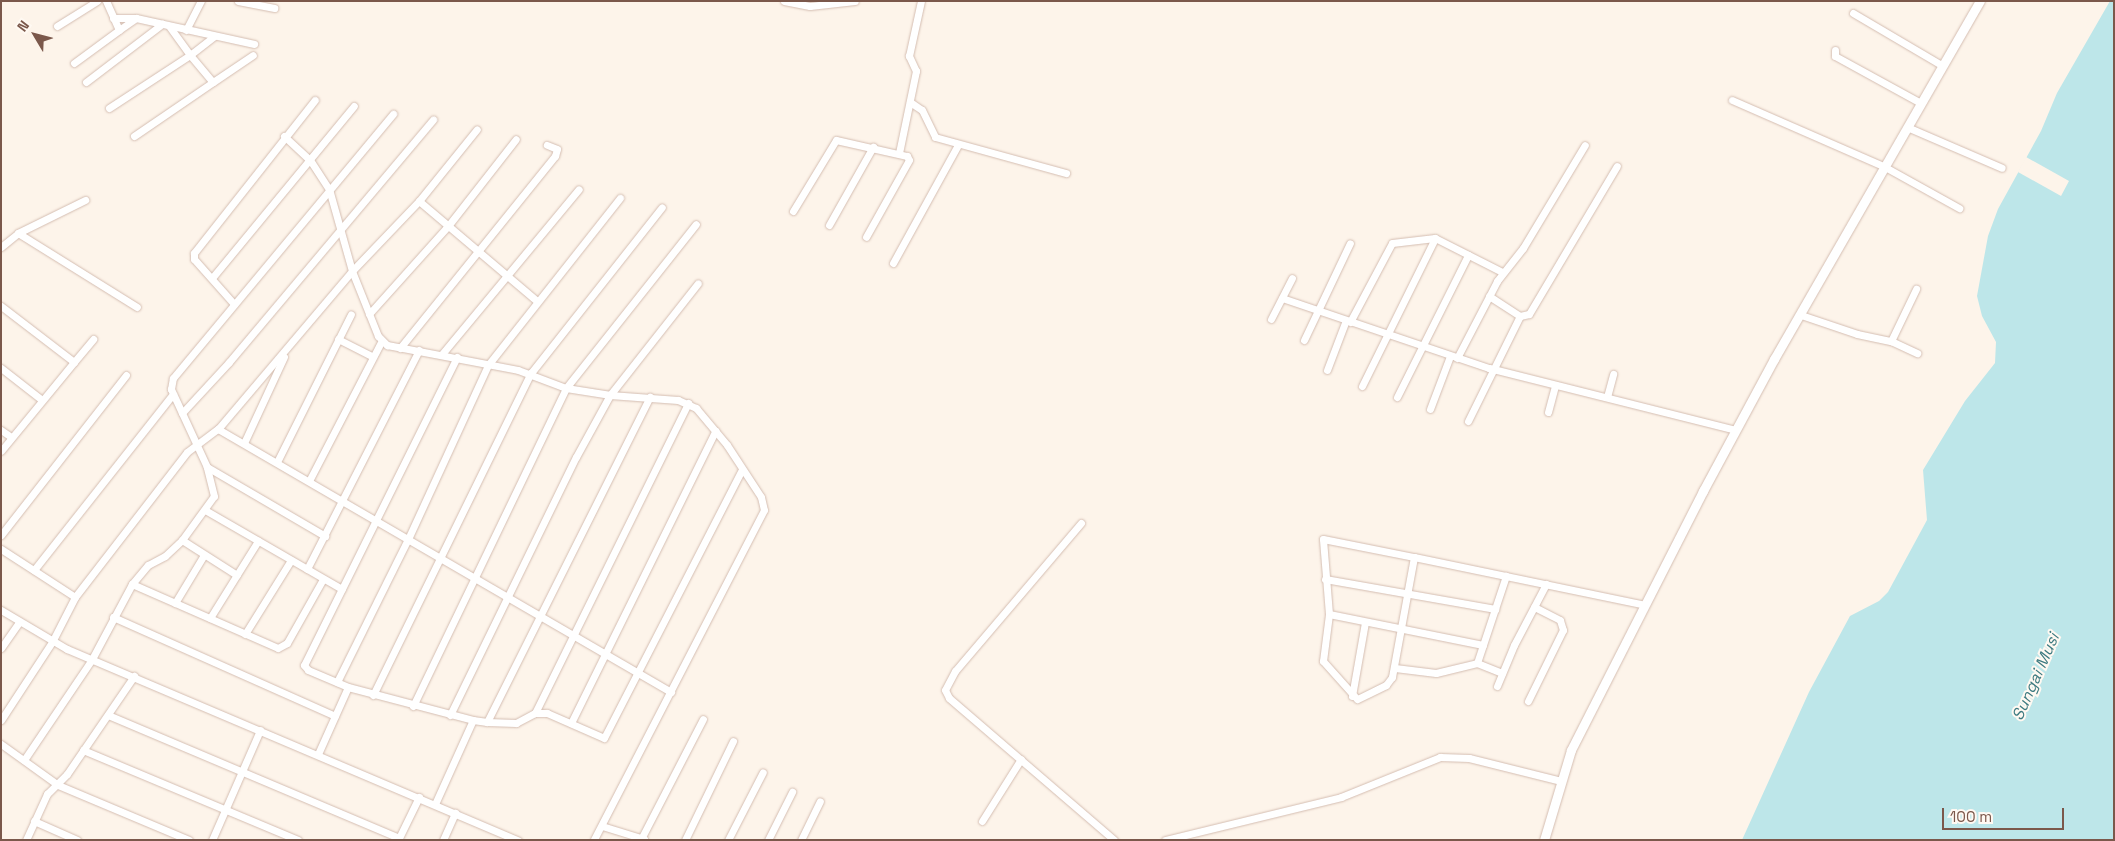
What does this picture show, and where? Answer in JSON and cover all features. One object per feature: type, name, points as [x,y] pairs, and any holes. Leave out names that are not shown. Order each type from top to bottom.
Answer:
[{"type":"street","points":[[56,26],[97,1]]},
{"type":"street","points":[[106,1],[119,30]]},
{"type":"street","points":[[186,30],[201,1]]},
{"type":"street","points":[[238,1],[274,8]]},
{"type":"street","points":[[784,1],[810,6],[855,1]]},
{"type":"street","points":[[900,153],[916,71],[909,56],[921,1]]},
{"type":"street","points":[[1544,840],[1571,750],[1735,430],[1980,1]]},
{"type":"street","points":[[1853,13],[1943,66]]},
{"type":"street","points":[[113,18],[136,18],[254,44]]},
{"type":"street","points":[[74,63],[136,18]]},
{"type":"street","points":[[165,25],[213,82]]},
{"type":"street","points":[[86,82],[165,25]]},
{"type":"street","points":[[109,108],[190,55],[214,36]]},
{"type":"street","points":[[1835,50],[1835,56],[1921,103]]},
{"type":"street","points":[[134,136],[253,55]]},
{"type":"street","points":[[234,304],[194,259],[194,253],[284,136],[315,100]]},
{"type":"street","points":[[1732,100],[1885,167],[1959,208]]},
{"type":"street","points":[[910,102],[922,110],[935,137],[958,145],[1066,173]]},
{"type":"street","points":[[212,278],[354,106]]},
{"type":"street","points":[[24,760],[92,659],[132,584],[148,565],[171,552],[182,540],[205,510],[215,492],[207,467],[173,394],[171,382],[393,114]]},
{"type":"street","points":[[182,412],[433,120]]},
{"type":"street","points":[[1907,127],[2002,168]]},
{"type":"street","points":[[1,720],[52,642],[75,597],[196,444],[218,429],[352,271],[419,201],[477,130]]},
{"type":"street","points":[[284,136],[310,160],[329,189],[342,228],[352,271],[381,342],[400,348],[442,354],[531,373],[566,388],[610,395],[650,397],[688,403],[715,431],[764,502],[764,510],[594,840]]},
{"type":"street","points":[[369,314],[448,226],[516,139]]},
{"type":"street","points":[[793,211],[836,140],[907,156],[909,160],[866,237]]},
{"type":"street","points":[[400,348],[558,152],[556,147],[547,145]]},
{"type":"street","points":[[893,263],[958,145]]},
{"type":"street","points":[[1430,409],[1454,357],[1502,272],[1524,248],[1585,145]]},
{"type":"street","points":[[829,225],[873,147]]},
{"type":"street","points":[[1489,296],[1520,316],[1529,314],[1617,166]]},
{"type":"street","points":[[442,354],[579,189]]},
{"type":"street","points":[[337,682],[408,539],[488,365],[620,198]]},
{"type":"street","points":[[1,247],[18,233],[85,200]]},
{"type":"street","points":[[419,201],[537,301]]},
{"type":"street","points":[[373,695],[531,373],[662,207]]},
{"type":"street","points":[[413,706],[473,577],[566,388],[696,224]]},
{"type":"street","points":[[18,233],[137,307]]},
{"type":"street","points":[[1327,370],[1348,321],[1390,244],[1435,238],[1502,272]]},
{"type":"street","points":[[1362,386],[1385,334],[1435,238]]},
{"type":"street","points":[[1304,340],[1350,243]]},
{"type":"street","points":[[1397,397],[1468,255]]},
{"type":"street","points":[[1271,319],[1292,278]]},
{"type":"street","points":[[450,715],[507,597],[610,395],[698,283]]},
{"type":"street","points":[[1891,341],[1916,289]]},
{"type":"street","points":[[1282,298],[1493,369],[1735,430]]},
{"type":"street","points":[[1,306],[74,362]]},
{"type":"street","points":[[277,462],[338,338],[352,314]]},
{"type":"street","points":[[1801,315],[1857,334],[1891,341],[1917,354]]},
{"type":"street","points":[[1468,421],[1520,316]]},
{"type":"street","points":[[1,451],[93,338]]},
{"type":"street","points":[[338,338],[373,357]]},
{"type":"street","points":[[309,481],[381,342]]},
{"type":"street","points":[[244,443],[287,349]]},
{"type":"street","points":[[307,570],[344,501],[419,350]]},
{"type":"street","points":[[457,357],[342,590],[304,662],[308,670],[348,687],[413,706],[487,722],[516,723],[535,713],[547,713],[604,738],[636,671],[741,471]]},
{"type":"street","points":[[1,368],[42,400]]},
{"type":"street","points":[[1607,397],[1614,374]]},
{"type":"street","points":[[1,534],[126,375]]},
{"type":"street","points":[[1548,412],[1555,385]]},
{"type":"street","points":[[34,570],[173,394]]},
{"type":"street","points":[[487,722],[650,397]]},
{"type":"street","points":[[535,713],[572,634],[688,403]]},
{"type":"street","points":[[218,429],[671,692]]},
{"type":"street","points":[[1,430],[11,437]]},
{"type":"street","points":[[571,723],[715,431]]},
{"type":"street","points":[[207,467],[325,536]]},
{"type":"street","points":[[205,510],[342,590]]},
{"type":"street","points":[[1082,522],[945,686],[949,698],[1114,840]]},
{"type":"street","points":[[1414,557],[1395,668],[1386,685],[1358,699],[1352,696],[1323,661],[1329,614],[1324,579],[1323,539],[1414,557],[1546,584],[1645,605]]},
{"type":"street","points":[[182,540],[237,575]]},
{"type":"street","points":[[210,618],[258,541]]},
{"type":"street","points":[[1,549],[75,597]]},
{"type":"street","points":[[175,602],[204,555]]},
{"type":"street","points":[[245,634],[291,560]]},
{"type":"street","points":[[1477,663],[1506,576]]},
{"type":"street","points":[[132,584],[275,648],[284,646],[323,579]]},
{"type":"street","points":[[1324,579],[1495,609]]},
{"type":"street","points":[[1497,686],[1546,584]]},
{"type":"street","points":[[1528,701],[1563,630],[1560,620],[1534,607]]},
{"type":"street","points":[[1,610],[52,642],[518,840]]},
{"type":"street","points":[[1329,614],[1483,645]]},
{"type":"street","points":[[113,617],[335,716]]},
{"type":"street","points":[[1,648],[19,622]]},
{"type":"street","points":[[1352,696],[1365,622]]},
{"type":"street","points":[[1395,668],[1436,673],[1477,663],[1502,673]]},
{"type":"street","points":[[26,840],[47,794],[58,785],[134,676]]},
{"type":"street","points":[[318,754],[348,687]]},
{"type":"street","points":[[108,714],[399,839],[419,797]]},
{"type":"street","points":[[602,826],[644,839],[702,719]]},
{"type":"street","points":[[435,804],[473,720]]},
{"type":"street","points":[[212,840],[260,730]]},
{"type":"street","points":[[685,840],[733,741]]},
{"type":"street","points":[[1,744],[58,785],[189,840]]},
{"type":"street","points":[[83,750],[298,840]]},
{"type":"street","points":[[1165,840],[1341,797],[1440,758],[1469,758],[1561,781]]},
{"type":"street","points":[[982,821],[1021,759]]},
{"type":"street","points":[[728,840],[763,772]]},
{"type":"street","points":[[768,840],[792,792]]},
{"type":"street","points":[[801,840],[820,801]]},
{"type":"street","points":[[443,840],[455,813]]},
{"type":"street","points":[[34,821],[77,840]]},
{"type":"water","name":"Sungai Musi","points":[[2110,1],[2114,1],[2114,840],[1742,840],[1809,692],[1850,616],[1879,601],[1888,592],[1927,520],[1923,470],[1965,401],[1995,363],[1996,342],[1982,316],[1977,296],[1988,236],[1998,209],[2041,131],[2057,93]]},
{"type":"pier","points":[[2026,157],[2069,181],[2061,196],[2018,172]]}]
